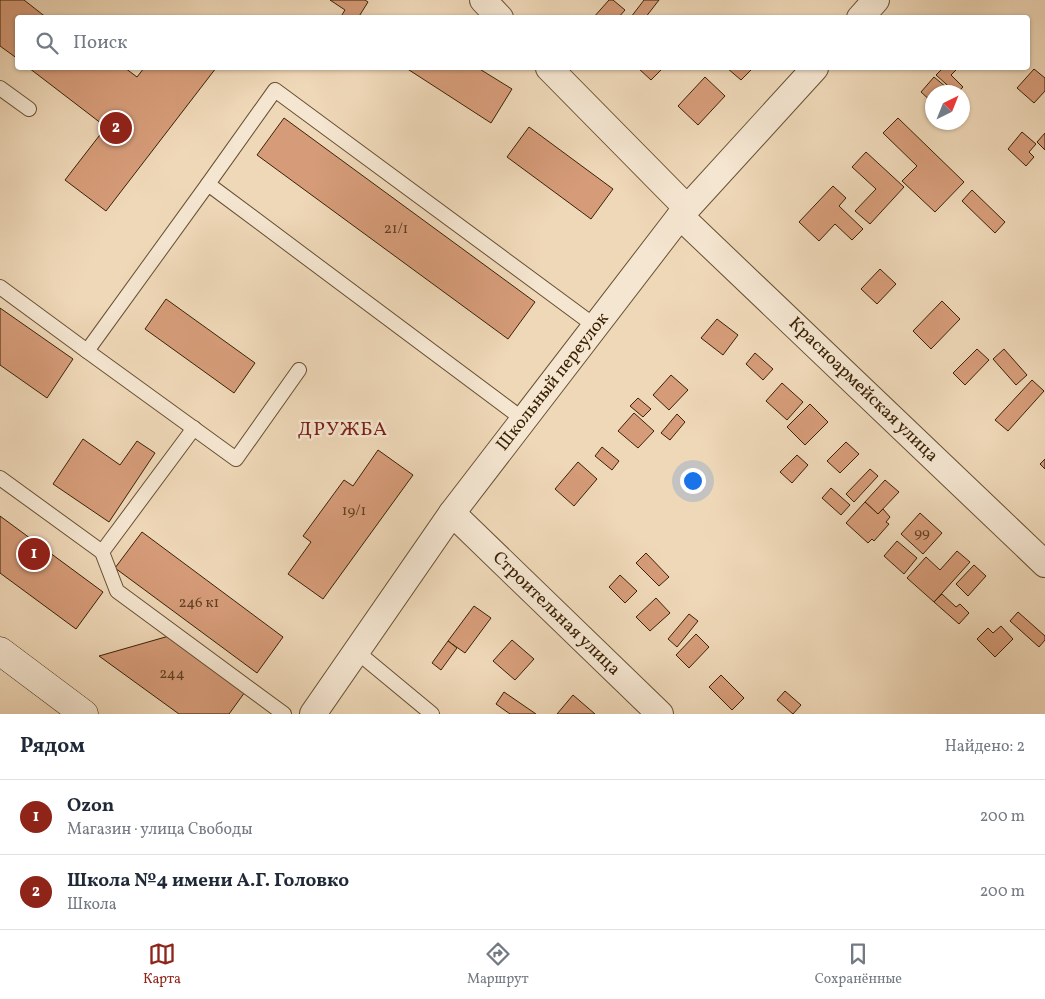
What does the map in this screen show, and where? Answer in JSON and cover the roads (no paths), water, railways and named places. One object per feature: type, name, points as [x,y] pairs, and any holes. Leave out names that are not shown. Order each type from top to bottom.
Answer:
[{"type":"main road","points":[[0,651],[84,714]]},
{"type":"street","points":[[483,0],[497,15]]},
{"type":"street","points":[[863,15],[876,0]]},
{"type":"street","name":"Красноармейская улица","points":[[551,70],[684,212],[1045,564]]},
{"type":"street","name":"Школьный переулок","points":[[313,714],[452,513],[595,326],[684,212],[813,70]]},
{"type":"street","name":"Строительная улица","points":[[452,513],[660,714]]},
{"type":"lane","points":[[0,88],[30,110]]},
{"type":"lane","points":[[88,351],[275,90],[595,326]]},
{"type":"lane","points":[[208,184],[524,420]]},
{"type":"lane","points":[[0,288],[236,459],[299,370]]},
{"type":"lane","points":[[102,552],[194,428]]},
{"type":"lane","points":[[0,478],[102,552],[117,591],[284,714]]},
{"type":"lane","points":[[356,651],[432,714]]},
{"type":"place","name":"Школа №4 имени А.Г. Головко","points":[[116,128]]},
{"type":"place","name":"Ozon","points":[[34,554]]},
{"type":"district","name":"ДРУЖБА","points":[[343,430]]}]
